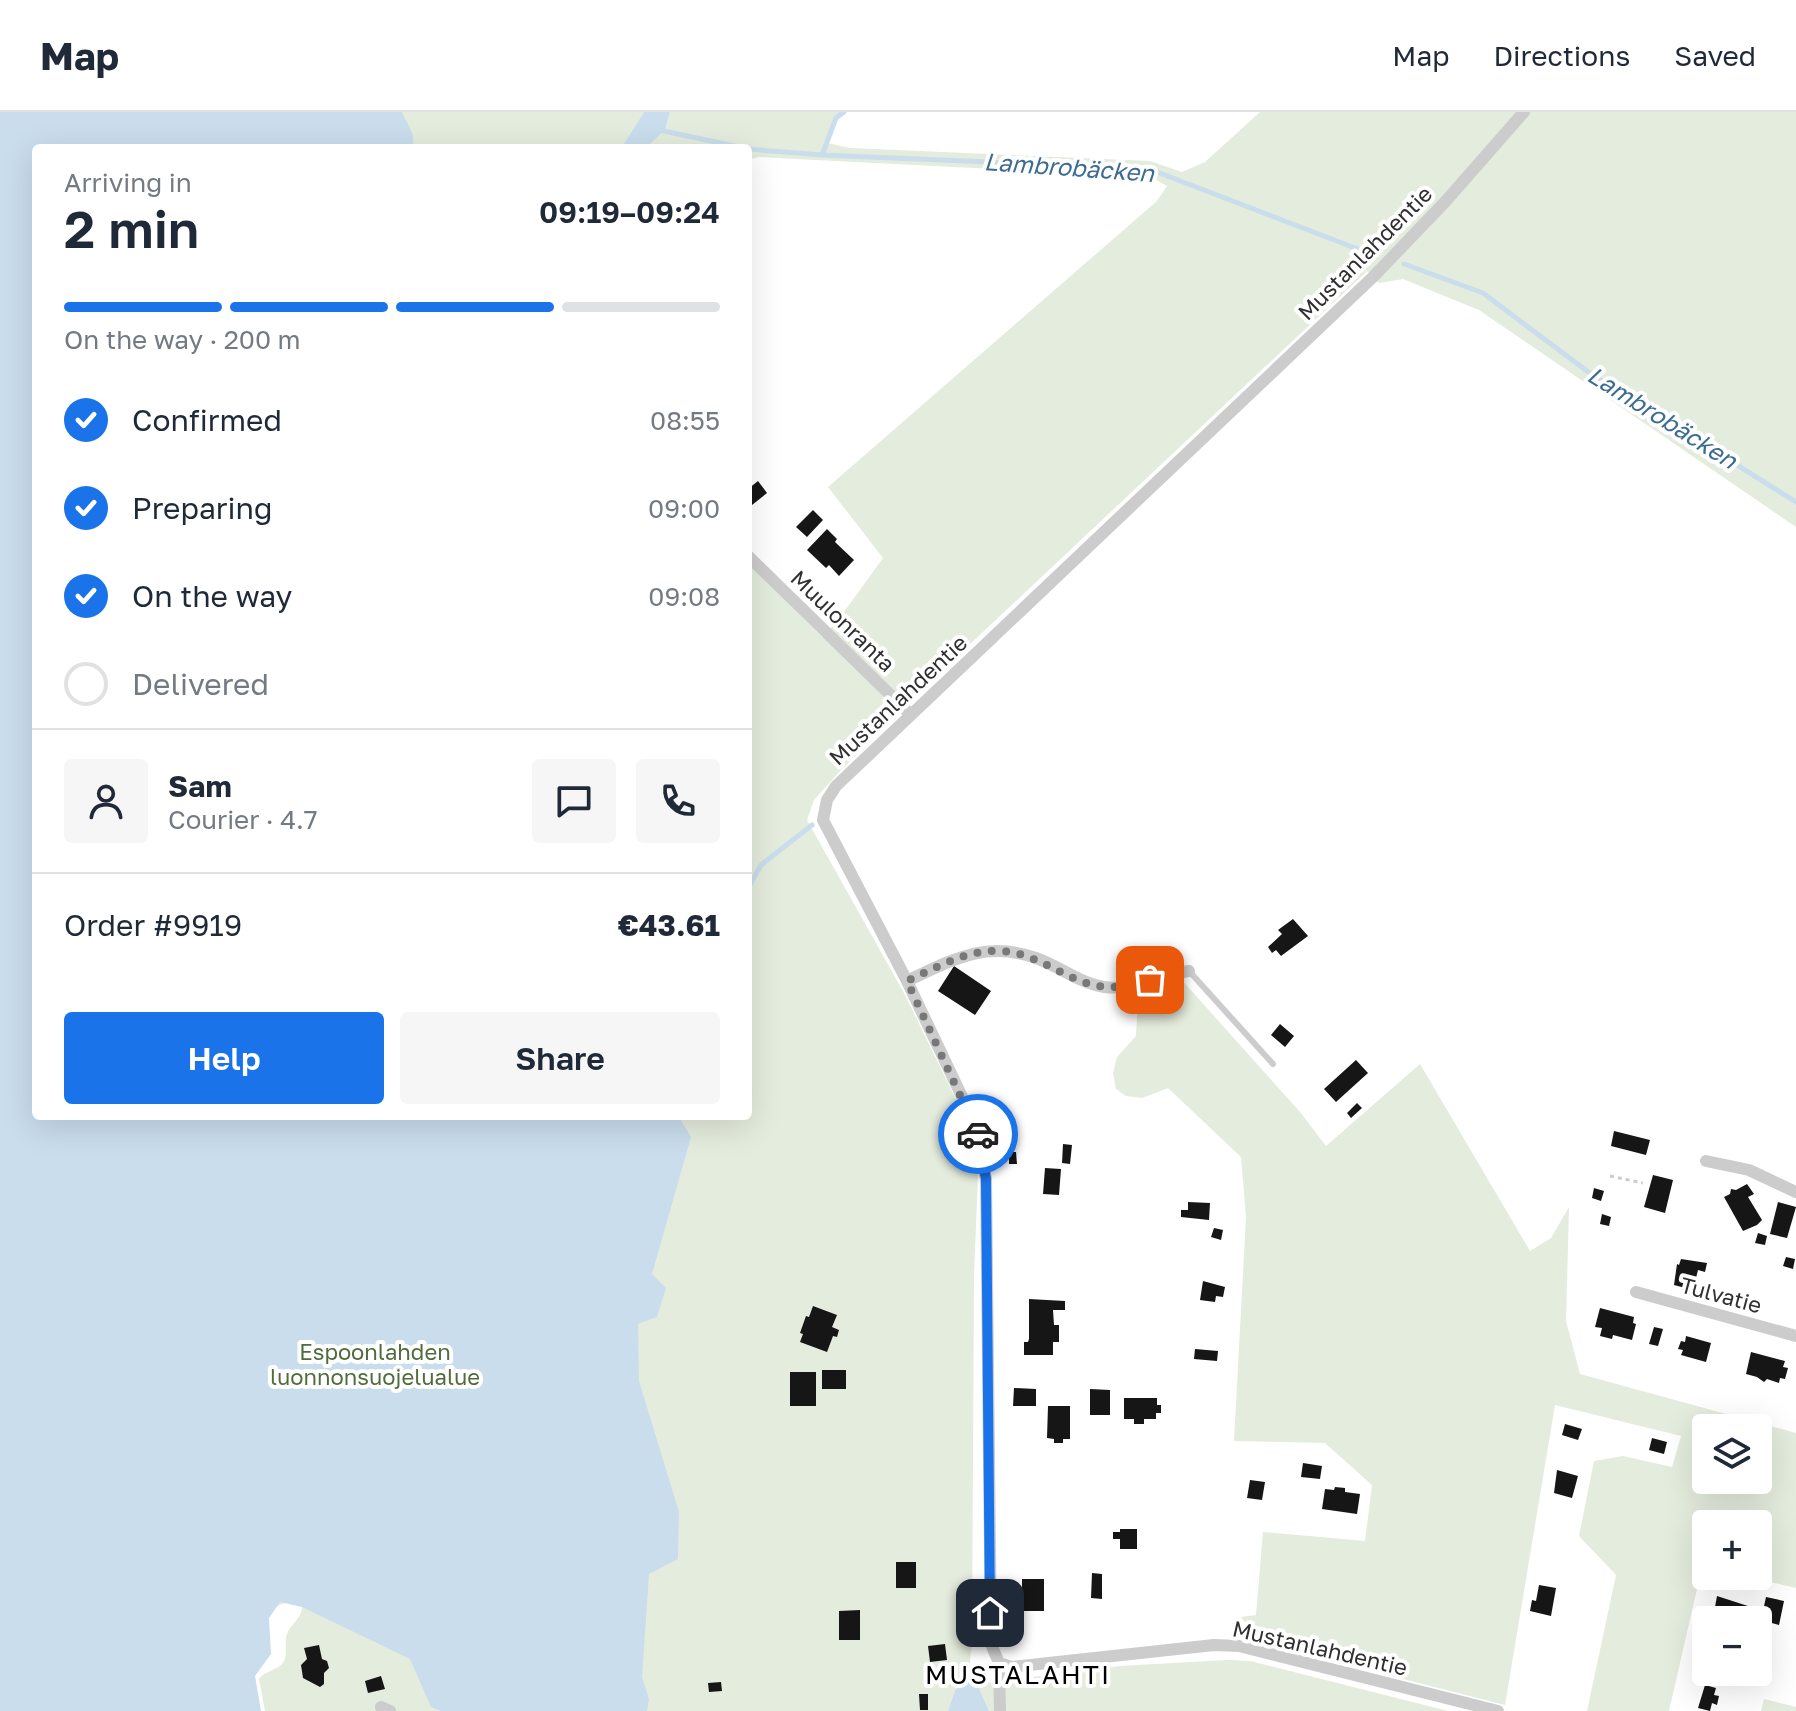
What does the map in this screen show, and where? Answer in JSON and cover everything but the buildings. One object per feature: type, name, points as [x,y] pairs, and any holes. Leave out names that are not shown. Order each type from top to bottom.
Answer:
[{"type":"street","name":"Mustanlahdentie","points":[[1498,1711],[1239,1646],[1214,1645],[1012,1667],[999,1663],[991,1644],[987,1238],[983,1155],[975,1124],[907,981],[823,820],[827,800],[836,786],[1406,243],[1524,112]]},
{"type":"street","name":"Muulonranta","points":[[752,560],[911,715]]},
{"type":"street","points":[[907,981],[968,953],[1002,951],[1036,958],[1080,980],[1105,988],[1130,986],[1189,971]]},
{"type":"street","points":[[1706,1161],[1749,1170],[1796,1192]]},
{"type":"street","name":"Tulvatie","points":[[1636,1292],[1796,1336]]},
{"type":"street","points":[[999,1663],[1000,1711]]},
{"type":"lane","points":[[1189,971],[1273,1064]]},
{"type":"path","points":[[1610,1176],[1643,1183]]},
{"type":"green space","points":[[0,112],[644,112],[624,144],[32,144],[32,1120],[752,1120],[752,568],[822,637],[836,623],[883,558],[828,487],[1157,201],[1167,186],[1151,177],[752,159],[752,144],[650,144],[665,130],[670,112],[844,112],[836,119],[827,143],[850,148],[1150,161],[1182,172],[1205,162],[1260,112],[1796,112],[1796,527],[1479,310],[1403,279],[1379,283],[1367,271],[934,678],[814,800],[807,820],[905,995],[969,1126],[978,1177],[974,1274],[972,1643],[968,1680],[955,1690],[948,1711],[455,1711],[431,1707],[440,1711],[265,1711],[259,1679],[284,1662],[287,1634],[302,1607],[324,1616],[301,1605],[288,1603],[275,1608],[268,1615],[268,1654],[254,1672],[0,1711]]},
{"type":"green space","points":[[1180,978],[1300,1112],[1326,1146],[1420,1064],[1530,1251],[1551,1238],[1569,1207],[1566,1321],[1580,1374],[1726,1414],[1692,1414],[1692,1494],[1772,1494],[1772,1426],[1796,1433],[1796,1588],[1772,1582],[1772,1510],[1692,1510],[1692,1590],[1697,1590],[1669,1711],[1587,1711],[1616,1575],[1579,1536],[1594,1461],[1623,1456],[1672,1467],[1681,1436],[1555,1405],[1505,1705],[1277,1647],[1249,1627],[1241,1617],[1256,1615],[1263,1532],[1365,1541],[1372,1485],[1325,1443],[1234,1441],[1246,1217],[1241,1157],[1168,1088],[1142,1098],[1126,1096],[1116,1089],[1113,1073],[1117,1057],[1136,1036],[1138,999]]},
{"type":"green space","points":[[1250,1661],[1448,1711],[989,1711],[977,1684],[1120,1666]]},
{"type":"green space","points":[[1764,1699],[1796,1707],[1796,1711],[1761,1711]]},
{"type":"water","name":"Espoonlahden luonnonsuojelualue","points":[[0,112],[399,112],[410,134],[411,144],[32,144],[32,1120],[680,1120],[691,1137],[652,1274],[666,1288],[657,1317],[638,1324],[639,1381],[679,1512],[678,1559],[649,1574],[642,1677],[649,1699],[647,1711],[440,1711],[431,1707],[410,1659],[302,1607],[280,1602],[269,1618],[271,1654],[255,1676],[261,1711],[0,1711]]},
{"type":"water","points":[[644,112],[670,112],[665,130],[650,144],[624,144]]},
{"type":"water","points":[[968,1680],[977,1684],[989,1711],[948,1711],[955,1690]]},
{"type":"waterway","points":[[399,112],[410,134],[411,144]]},
{"type":"waterway","points":[[822,155],[836,118],[844,112]]},
{"type":"waterway","name":"Lambrobäcken","points":[[659,130],[725,144]]},
{"type":"waterway","name":"Lambrobäcken","points":[[752,149],[1130,168],[1157,172],[1376,256]]},
{"type":"waterway","name":"Lambrobäcken","points":[[1404,264],[1483,293],[1587,371],[1796,502]]},
{"type":"waterway","points":[[752,881],[761,865],[812,825]]},
{"type":"way so far","points":[[978,1134],[907,981],[968,953],[1002,951],[1036,958],[1080,980],[1105,988],[1130,986],[1150,980]]},
{"type":"district","name":"MUSTALAHTI","points":[[1018,1675]]},
{"type":"route","points":[[978,1134],[986,1179],[990,1613]]}]
